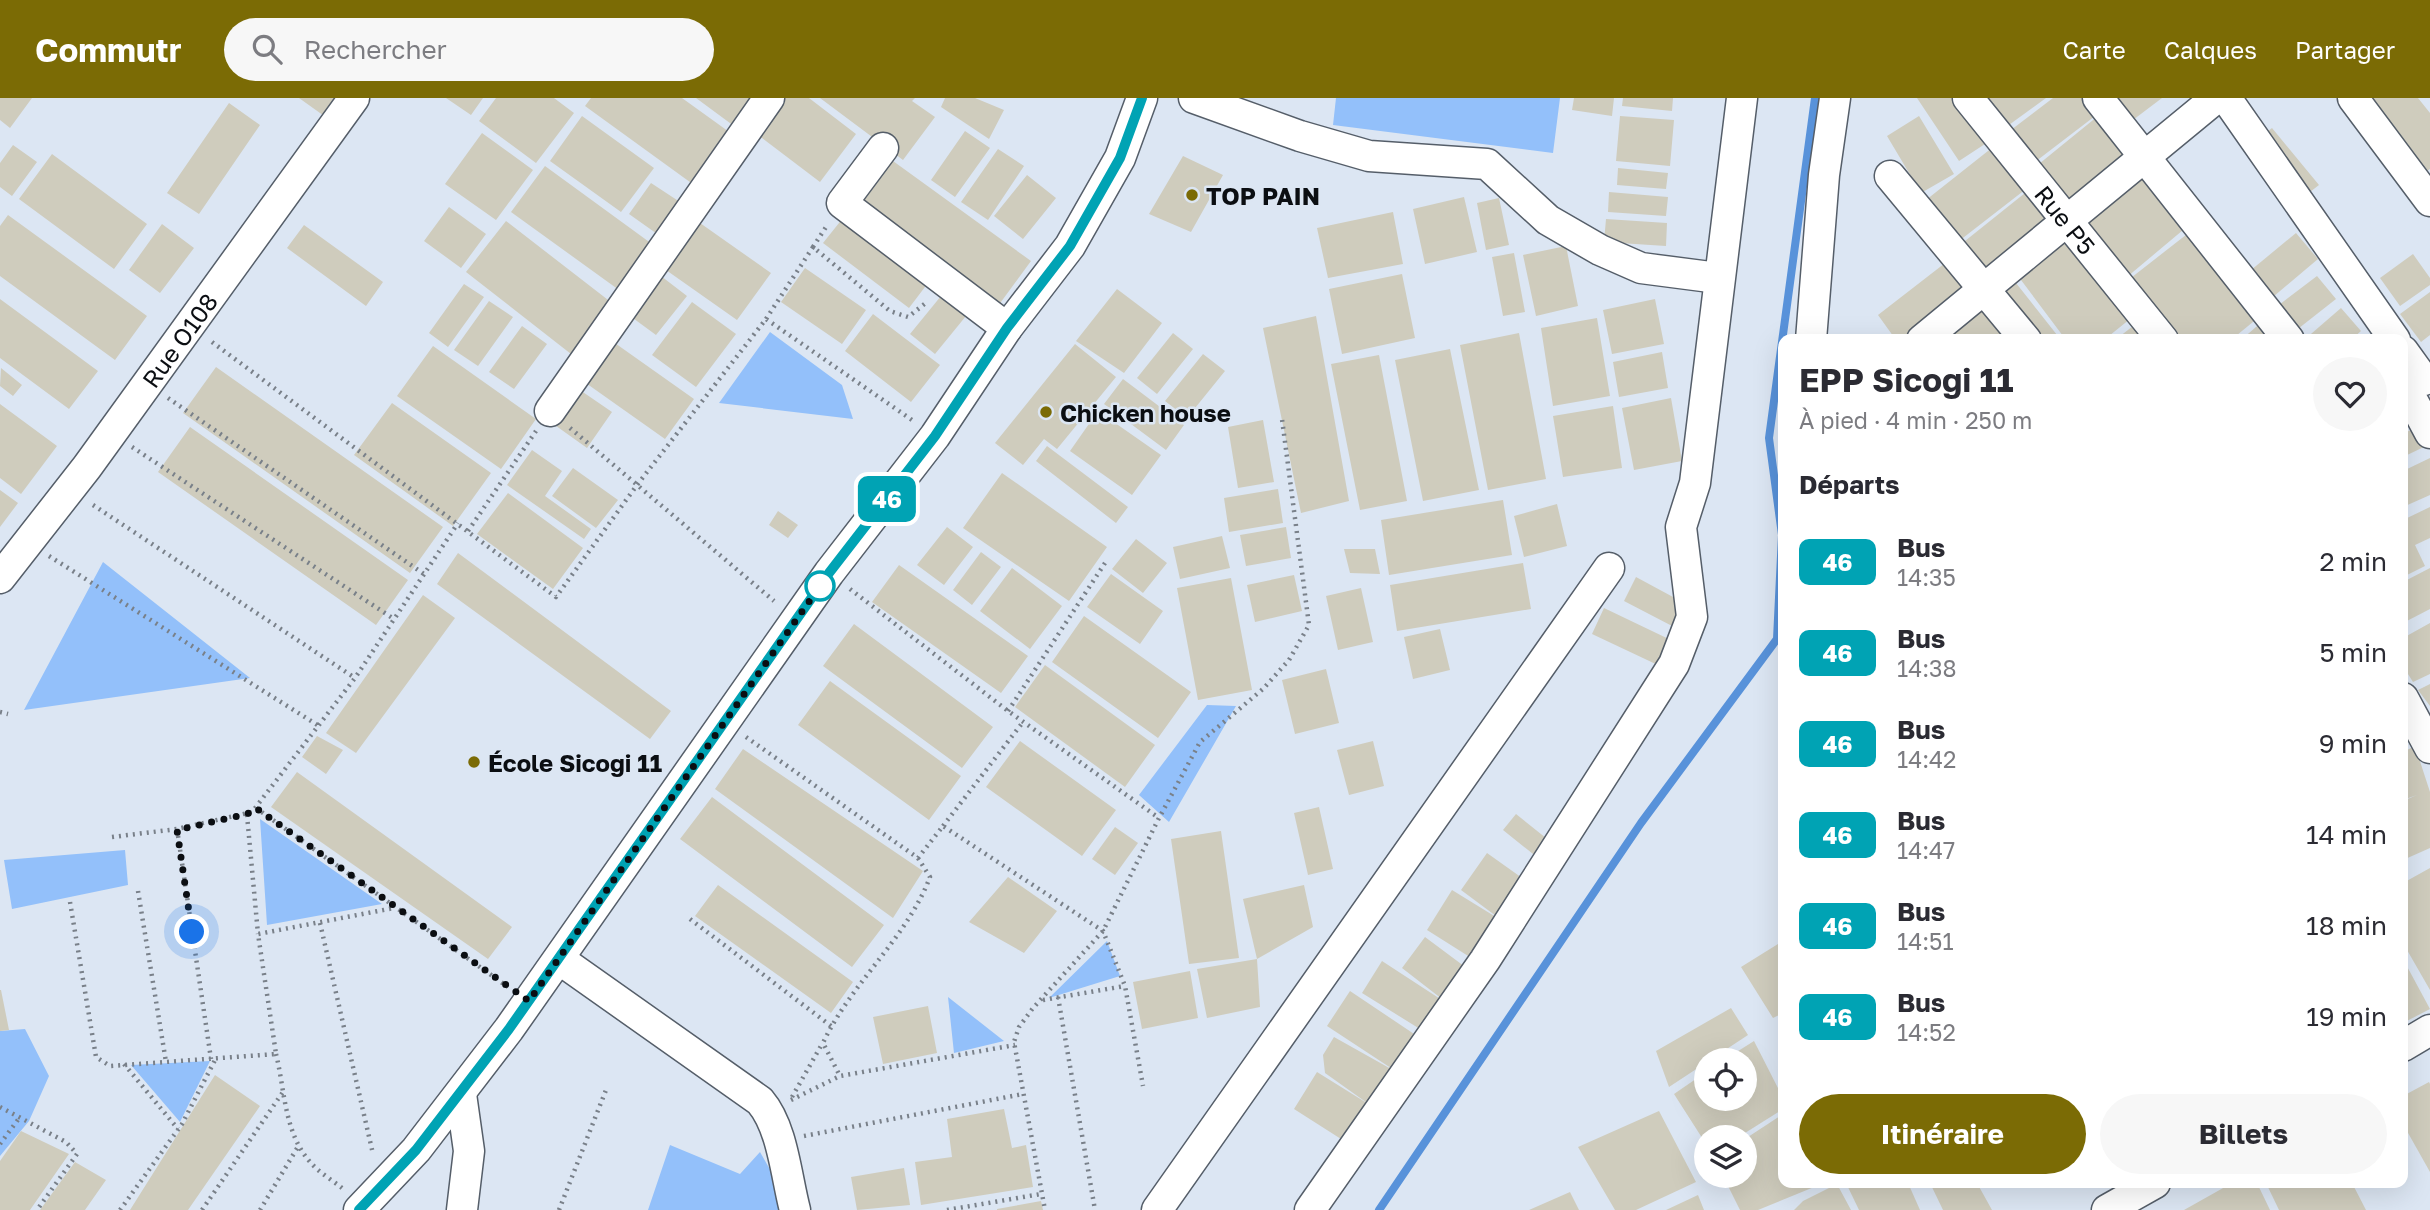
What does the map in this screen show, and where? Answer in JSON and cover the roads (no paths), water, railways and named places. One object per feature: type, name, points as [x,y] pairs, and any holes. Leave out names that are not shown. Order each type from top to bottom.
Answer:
[{"type":"street","name":"Rue O108","points":[[0,578],[111,433],[354,98]]},
{"type":"street","points":[[550,411],[769,98]]},
{"type":"street","points":[[368,1201],[461,1094],[559,959],[829,573],[935,436],[1007,328],[1070,246],[1120,158],[1142,98]]},
{"type":"street","points":[[1194,98],[1300,136],[1369,156],[1487,164],[1548,220],[1600,250],[1641,268],[1718,278]]},
{"type":"street","points":[[1310,1210],[1485,960],[1674,664],[1692,617],[1681,527],[1695,483],[1742,98]]},
{"type":"street","points":[[1811,334],[1824,175],[1835,98]]},
{"type":"street","name":"Rue P5","points":[[1968,98],[2158,334]]},
{"type":"street","points":[[2098,98],[2284,334]]},
{"type":"street","points":[[1929,334],[2216,98]]},
{"type":"street","points":[[2226,98],[2391,334]]},
{"type":"street","points":[[2353,98],[2430,201]]},
{"type":"street","points":[[883,148],[842,203],[1007,328]]},
{"type":"street","points":[[1890,176],[2021,334]]},
{"type":"street","points":[[2408,364],[2430,433]]},
{"type":"street","points":[[1157,1210],[1609,568]]},
{"type":"street","points":[[2408,707],[2430,748]]},
{"type":"street","points":[[559,959],[760,1101],[780,1121],[795,1210]]},
{"type":"street","points":[[2408,1043],[2430,1031]]},
{"type":"street","points":[[461,1094],[469,1151],[462,1210]]},
{"type":"street","points":[[2106,1210],[2146,1188]]},
{"type":"waterway","points":[[1783,334],[1815,98]]},
{"type":"waterway","points":[[1778,371],[1769,438],[1778,505]]},
{"type":"waterway","points":[[1379,1210],[1641,823],[1777,639],[1778,618]]},
{"type":"place","name":"TOP PAIN","points":[[1192,195]]},
{"type":"place","name":"Chicken house","points":[[1046,412]]},
{"type":"place","name":"École Sicogi 11","points":[[474,762]]}]
